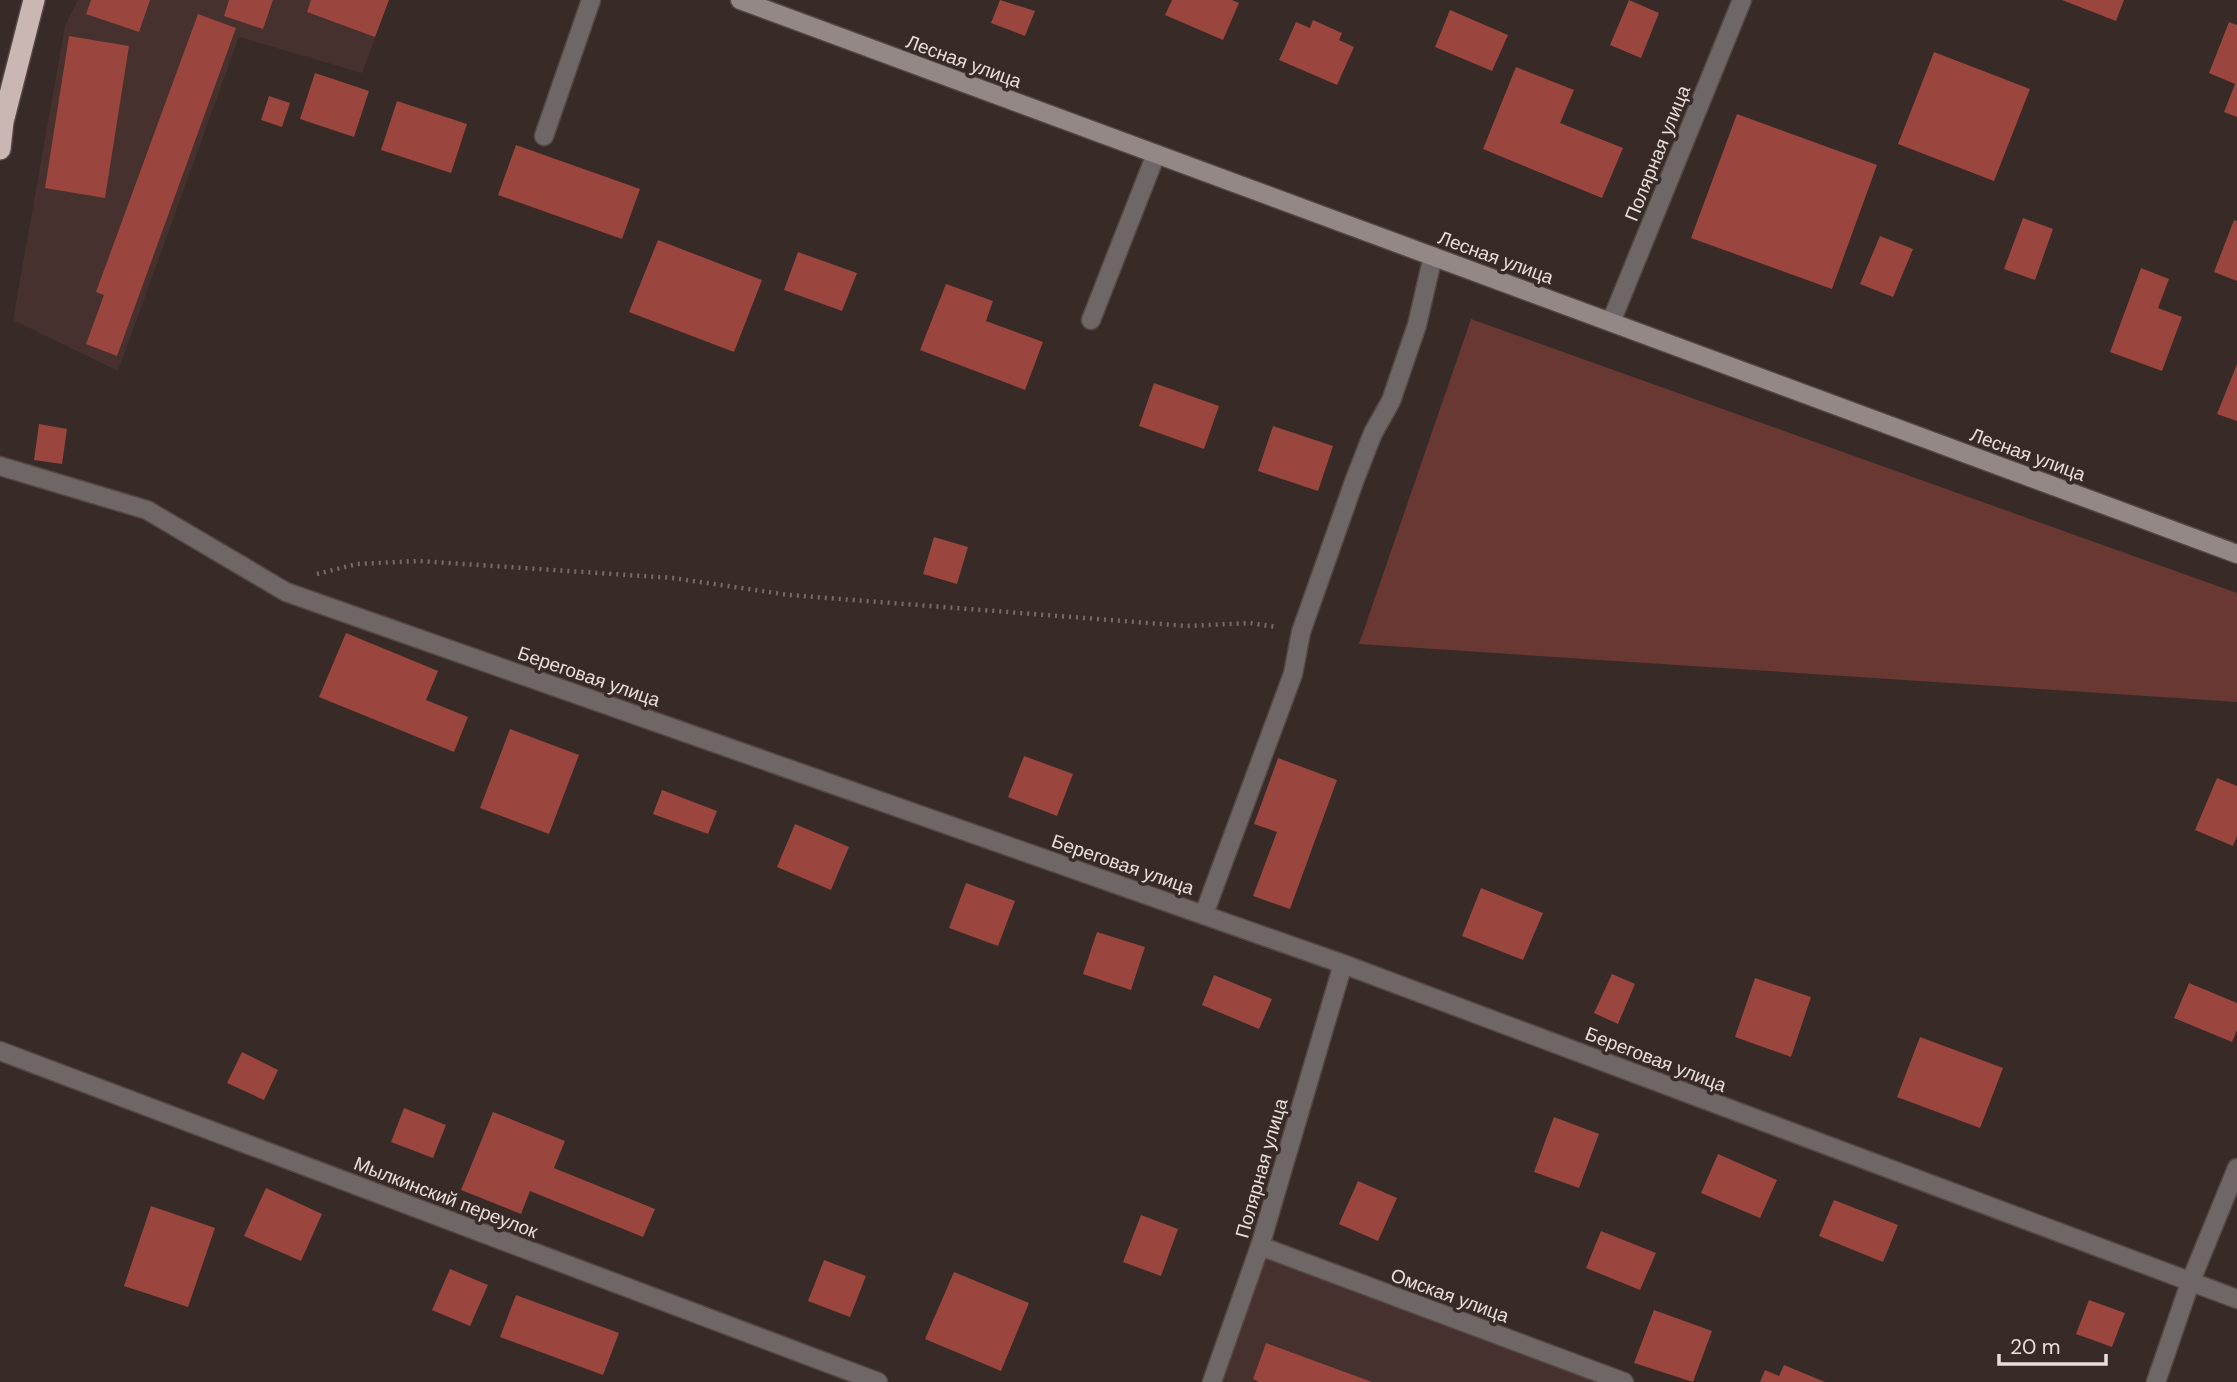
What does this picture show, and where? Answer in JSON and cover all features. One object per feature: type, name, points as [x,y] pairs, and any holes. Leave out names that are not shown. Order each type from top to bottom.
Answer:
[{"type":"highway","points":[[0,149],[4,122],[34,0]]},
{"type":"street","points":[[544,136],[591,0]]},
{"type":"street","name":"Лесная улица","points":[[740,0],[2237,554]]},
{"type":"street","name":"Полярная улица","points":[[1611,322],[1742,0]]},
{"type":"street","points":[[1091,320],[1156,154]]},
{"type":"street","points":[[1203,915],[1293,674],[1301,632],[1360,467],[1373,433],[1391,401],[1417,325],[1433,256]]},
{"type":"street","name":"Береговая улица","points":[[0,466],[147,510],[286,592],[1343,964],[2237,1300]]},
{"type":"street","name":"Полярная улица","points":[[1212,1382],[1260,1246],[1343,964]]},
{"type":"street","name":"Мылкинский переулок","points":[[0,1051],[878,1382]]},
{"type":"street","points":[[2156,1382],[2190,1283],[2237,1168]]},
{"type":"street","name":"Омская улица","points":[[1260,1246],[1624,1382]]},
{"type":"path","points":[[286,592],[298,582],[327,570],[357,564],[419,561],[673,578],[789,595],[1187,626],[1250,623],[1301,632]]},
{"type":"shaded area","points":[[78,0],[389,0],[362,73],[239,37],[118,371],[13,320],[65,26]]},
{"type":"shaded area","points":[[1471,319],[2237,593],[2237,702],[1359,644]]},
{"type":"shaded area","points":[[1260,1246],[1624,1382],[1212,1382]]},
{"type":"building","points":[[91,0],[150,0],[139,32],[86,14]]},
{"type":"building","points":[[229,0],[273,0],[263,29],[224,16]]},
{"type":"building","points":[[311,0],[389,0],[375,37],[307,12]]},
{"type":"building","points":[[1000,0],[1035,11],[1025,36],[991,23]]},
{"type":"building","points":[[1172,0],[1232,0],[1239,3],[1223,40],[1165,15]]},
{"type":"building","points":[[1629,0],[1659,13],[1641,58],[1610,45]]},
{"type":"building","points":[[2062,0],[2124,0],[2116,21]]},
{"type":"building","points":[[1450,10],[1508,35],[1492,71],[1435,47]]},
{"type":"building","points":[[198,14],[236,28],[117,356],[86,344],[104,295],[96,292]]},
{"type":"building","points":[[1313,20],[1342,33],[1339,40],[1354,47],[1337,85],[1279,60],[1296,22],[1310,28]]},
{"type":"building","points":[[2229,22],[2237,25],[2237,117],[2224,112],[2235,84],[2209,73]]},
{"type":"building","points":[[69,36],[129,46],[105,198],[45,188]]},
{"type":"building","points":[[1934,52],[2030,89],[1994,181],[1898,144]]},
{"type":"building","points":[[1516,67],[1574,90],[1560,123],[1623,148],[1602,198],[1483,149]]},
{"type":"building","points":[[315,73],[369,91],[354,137],[300,119]]},
{"type":"building","points":[[269,96],[290,103],[282,127],[261,120]]},
{"type":"building","points":[[397,101],[467,124],[451,173],[381,150]]},
{"type":"building","points":[[1737,114],[1877,165],[1832,289],[1691,238]]},
{"type":"building","points":[[516,145],[640,189],[622,239],[498,195]]},
{"type":"building","points":[[2023,218],[2053,229],[2035,280],[2004,269]]},
{"type":"building","points":[[2234,220],[2237,221],[2237,281],[2214,272]]},
{"type":"building","points":[[1880,236],[1913,249],[1893,297],[1860,284]]},
{"type":"building","points":[[658,240],[762,280],[734,352],[629,312]]},
{"type":"building","points":[[798,252],[857,273],[842,311],[784,290]]},
{"type":"building","points":[[2141,268],[2169,279],[2158,308],[2182,317],[2162,371],[2110,352]]},
{"type":"building","points":[[946,284],[993,301],[986,321],[1043,342],[1025,390],[920,350]]},
{"type":"building","points":[[2237,364],[2237,421],[2217,414]]},
{"type":"building","points":[[1154,383],[1219,406],[1204,449],[1139,426]]},
{"type":"building","points":[[39,424],[67,429],[62,464],[34,460]]},
{"type":"building","points":[[1273,426],[1333,446],[1318,491],[1258,471]]},
{"type":"building","points":[[934,537],[968,547],[957,584],[923,574]]},
{"type":"building","points":[[346,633],[438,671],[426,700],[468,717],[454,752],[319,697]]},
{"type":"building","points":[[510,729],[579,755],[549,834],[480,808]]},
{"type":"building","points":[[1024,756],[1073,774],[1057,816],[1008,797]]},
{"type":"building","points":[[1278,758],[1337,780],[1290,909],[1253,896],[1277,832],[1254,824]]},
{"type":"building","points":[[2217,778],[2237,786],[2237,836],[2233,846],[2195,830]]},
{"type":"building","points":[[662,790],[717,811],[708,834],[653,814]]},
{"type":"building","points":[[795,824],[849,847],[831,890],[777,867]]},
{"type":"building","points":[[966,883],[1015,901],[998,946],[949,928]]},
{"type":"building","points":[[1481,888],[1543,913],[1523,960],[1462,936]]},
{"type":"building","points":[[1097,932],[1145,947],[1131,990],[1083,974]]},
{"type":"building","points":[[1612,974],[1635,984],[1618,1024],[1594,1013]]},
{"type":"building","points":[[1214,975],[1272,999],[1259,1029],[1202,1005]]},
{"type":"building","points":[[1755,978],[1811,997],[1791,1057],[1735,1037]]},
{"type":"building","points":[[2189,983],[2237,1003],[2237,1030],[2232,1042],[2174,1018]]},
{"type":"building","points":[[1920,1037],[2003,1068],[1980,1128],[1897,1097]]},
{"type":"building","points":[[242,1052],[278,1070],[264,1100],[227,1083]]},
{"type":"building","points":[[404,1108],[446,1125],[433,1158],[391,1142]]},
{"type":"building","points":[[493,1112],[565,1141],[554,1168],[655,1209],[643,1237],[530,1191],[521,1214],[461,1190]]},
{"type":"building","points":[[1554,1117],[1599,1134],[1579,1188],[1534,1172]]},
{"type":"building","points":[[1718,1154],[1777,1180],[1760,1218],[1701,1193]]},
{"type":"building","points":[[1358,1181],[1397,1198],[1378,1241],[1339,1224]]},
{"type":"building","points":[[266,1188],[322,1214],[301,1261],[244,1236]]},
{"type":"building","points":[[1834,1200],[1898,1225],[1883,1262],[1819,1236]]},
{"type":"building","points":[[151,1206],[215,1228],[188,1307],[124,1286]]},
{"type":"building","points":[[1141,1215],[1178,1229],[1161,1276],[1123,1262]]},
{"type":"building","points":[[1601,1231],[1656,1253],[1640,1290],[1586,1268]]},
{"type":"building","points":[[824,1260],[866,1276],[850,1317],[808,1301]]},
{"type":"building","points":[[450,1269],[488,1285],[470,1326],[432,1310]]},
{"type":"building","points":[[954,1272],[1029,1303],[1001,1371],[925,1339]]},
{"type":"building","points":[[516,1295],[619,1333],[603,1375],[500,1337]]},
{"type":"building","points":[[2089,1300],[2125,1313],[2112,1347],[2076,1334]]},
{"type":"building","points":[[1654,1310],[1712,1331],[1693,1382],[1634,1363]]},
{"type":"building","points":[[1266,1343],[1372,1382],[1259,1382],[1253,1379]]},
{"type":"building","points":[[1784,1365],[1825,1382],[1760,1382],[1765,1370],[1779,1376]]}]
